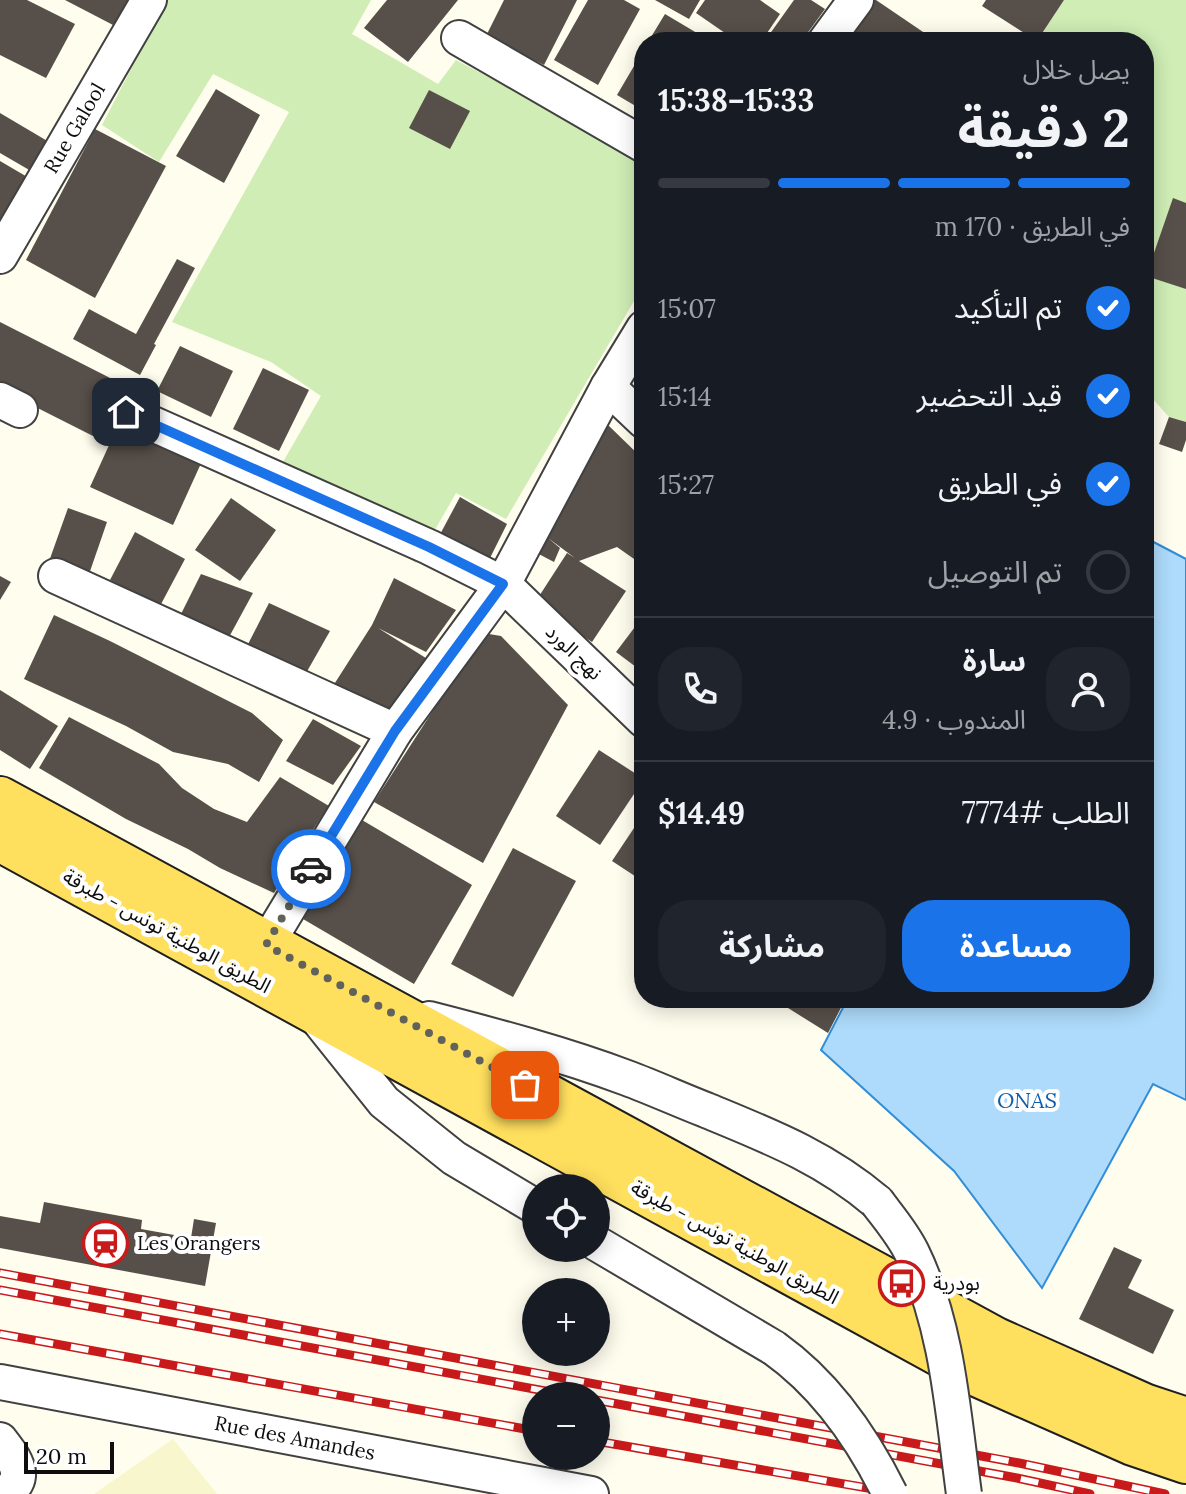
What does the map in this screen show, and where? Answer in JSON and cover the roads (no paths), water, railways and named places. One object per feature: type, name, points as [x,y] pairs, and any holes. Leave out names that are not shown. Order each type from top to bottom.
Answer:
[{"type":"main road","name":"الطريق الوطنية تونس - طبرقة","points":[[0,799],[996,1340],[1144,1406],[1186,1420]]},
{"type":"main road","name":"الطريق الوطنية تونس - طبرقة","points":[[0,839],[977,1374],[1133,1443],[1186,1461]]},
{"type":"street","name":"Rue Galool","points":[[0,256],[149,0]]},
{"type":"street","points":[[832,32],[856,0]]},
{"type":"street","points":[[459,38],[634,139]]},
{"type":"street","points":[[266,945],[395,731],[503,584],[634,344]]},
{"type":"street","points":[[608,387],[634,412]]},
{"type":"street","name":"نهج الورد","points":[[126,412],[429,547],[503,584],[634,710]]},
{"type":"street","points":[[56,576],[395,731]]},
{"type":"street","points":[[359,995],[424,1018],[521,1044],[640,1083],[811,1156],[836,1170],[877,1202],[911,1252],[929,1296],[946,1372],[964,1494]]},
{"type":"street","points":[[308,1008],[384,1102],[454,1158],[522,1199]]},
{"type":"street","points":[[610,1251],[774,1348],[804,1372],[861,1440],[890,1494]]},
{"type":"street","name":"Rue des Amandes","points":[[0,1382],[591,1494]]},
{"type":"street","points":[[0,1440],[13,1457],[18,1480],[12,1489],[3,1494]]},
{"type":"water","name":"ONAS","points":[[1154,542],[1186,559],[1186,1100],[1153,1084],[1042,1288],[954,1171],[821,1050],[843,1008],[1154,1008]]},
{"type":"railway","points":[[0,1273],[1019,1463],[1165,1494]]},
{"type":"railway","points":[[0,1290],[522,1387]]},
{"type":"railway","points":[[0,1334],[522,1428]]},
{"type":"railway","points":[[610,1403],[1090,1494]]},
{"type":"railway","points":[[610,1443],[902,1494]]},
{"type":"place","name":"Les Orangers","points":[[106,1243]]},
{"type":"place","name":"بودرية","points":[[902,1283]]}]
